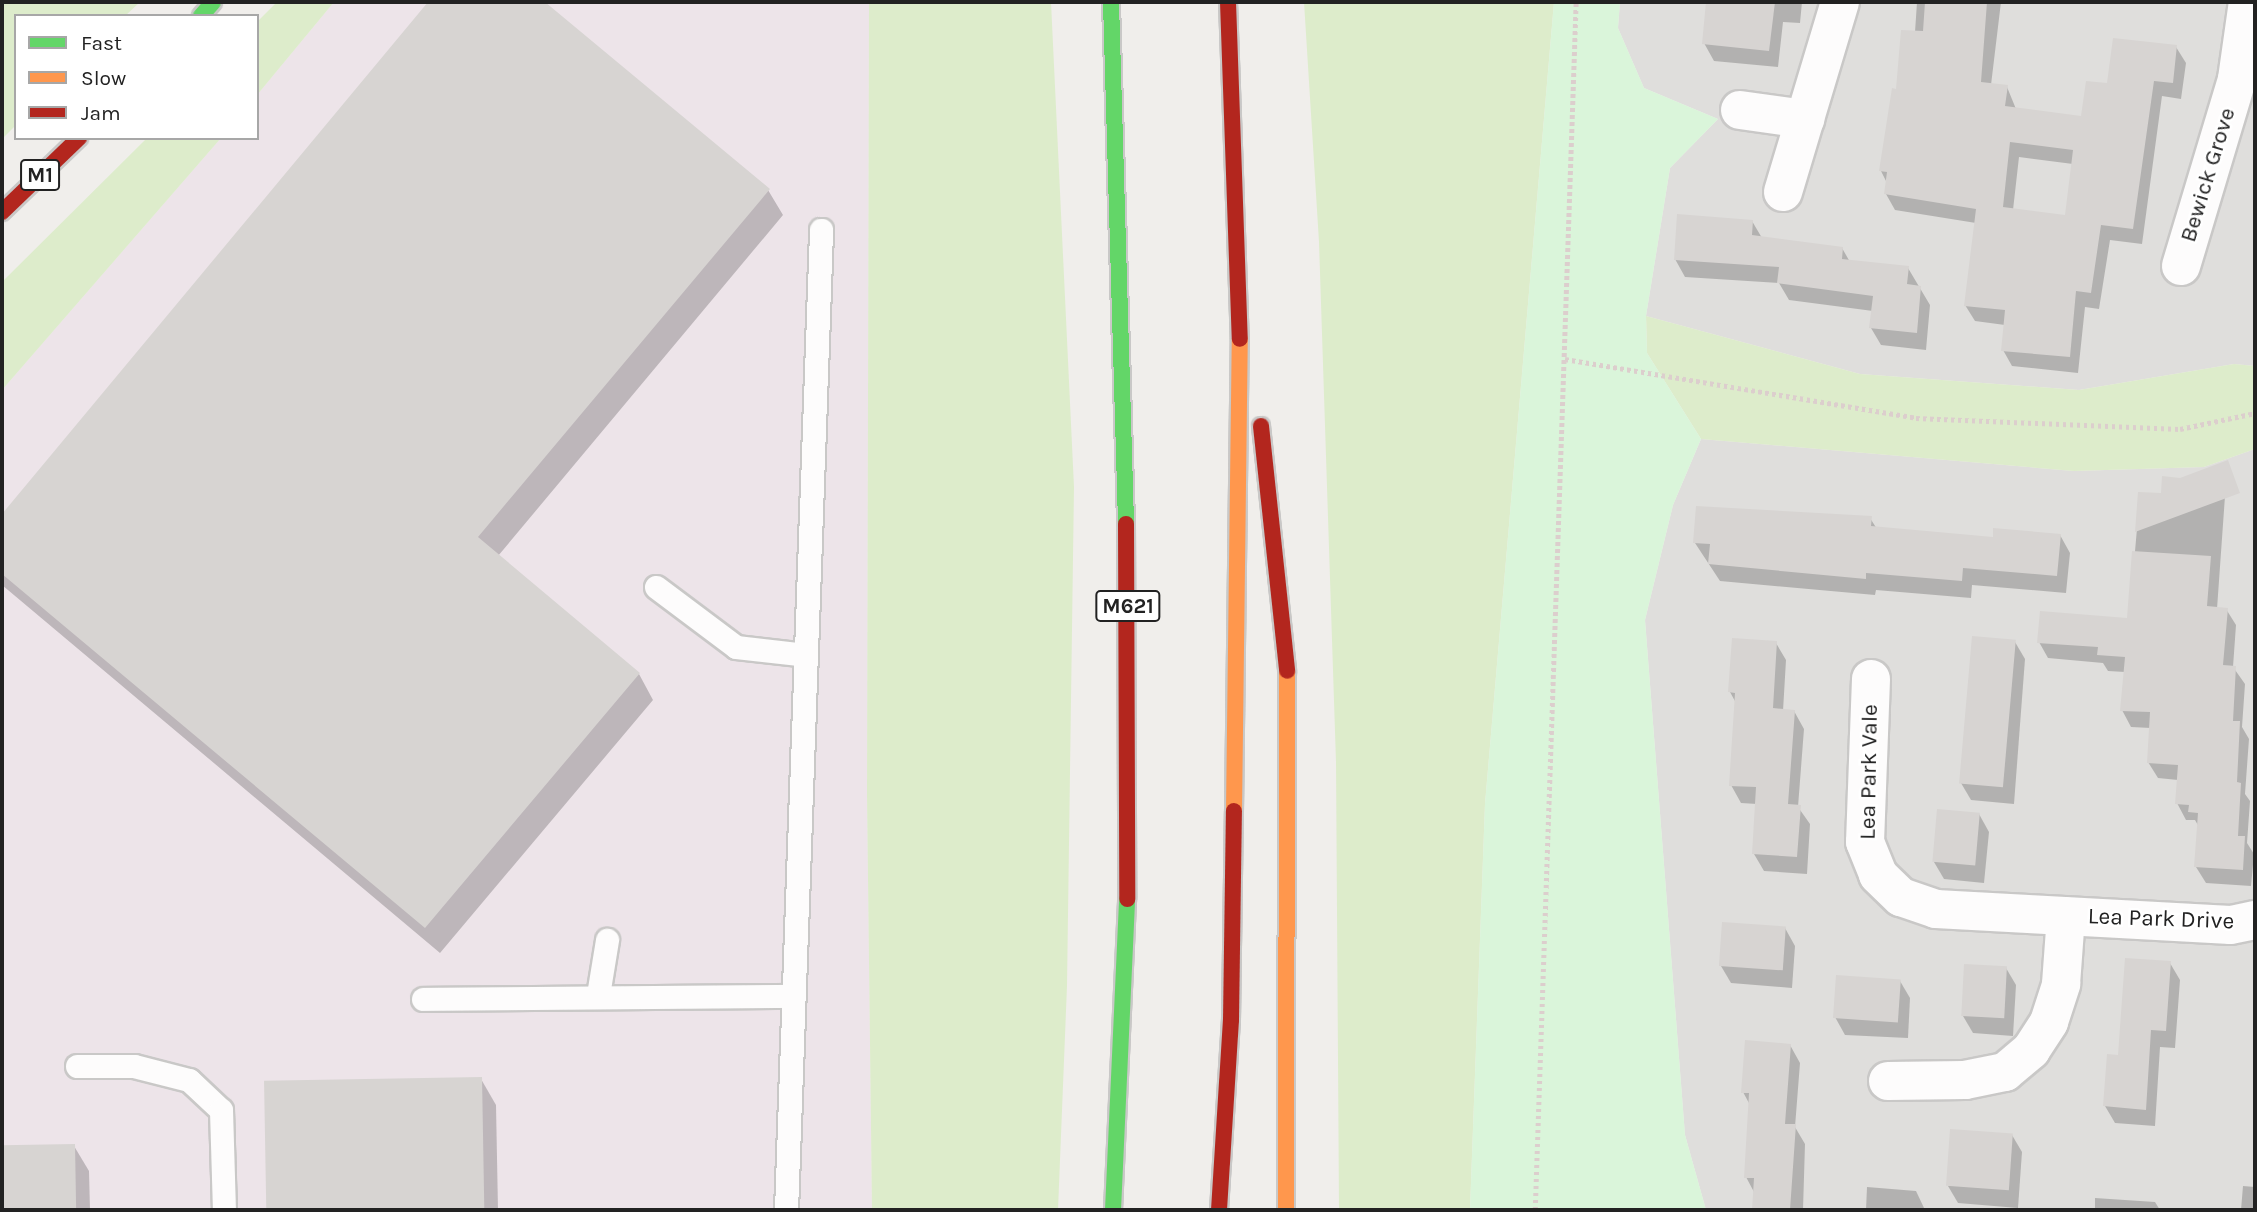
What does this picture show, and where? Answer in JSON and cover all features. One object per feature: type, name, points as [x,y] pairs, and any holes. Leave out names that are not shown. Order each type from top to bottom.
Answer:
[{"type":"highway","name":"M621","points":[[1111,2],[1128,597],[1128,924],[1113,1210]]},
{"type":"highway","points":[[1219,1210],[1232,993],[1241,372],[1228,2]]},
{"type":"highway","name":"M1","points":[[2,212],[77,140]]},
{"type":"highway","points":[[1237,204],[1287,668],[1286,1210]]},
{"type":"street","points":[[1783,192],[1840,2]]},
{"type":"street","name":"Bewick Grove","points":[[2181,266],[2246,81],[2248,2]]},
{"type":"street","points":[[1740,110],[1805,119]]},
{"type":"street","name":"Lea Park Vale","points":[[1871,679],[1865,842],[1878,875],[1900,897],[1936,909],[2066,916]]},
{"type":"street","points":[[1888,1081],[1965,1080],[2005,1072],[2031,1050],[2049,1022],[2061,984],[2066,916]]},
{"type":"street","name":"Lea Park Drive","points":[[2066,916],[2231,925],[2255,920]]},
{"type":"lane","points":[[786,1210],[821,230]]},
{"type":"lane","points":[[656,587],[736,647],[806,655]]},
{"type":"lane","points":[[598,995],[607,940]]},
{"type":"lane","points":[[423,999],[598,995],[794,996]]},
{"type":"lane","points":[[76,1066],[134,1066],[189,1080],[221,1110],[224,1210]]},
{"type":"path","points":[[1535,1210],[1576,2]]},
{"type":"path","points":[[1565,359],[1916,418],[2180,429],[2255,413]]},
{"type":"shaded area","points":[[334,2],[869,2],[867,795],[872,1210],[2,1210],[2,390],[219,140],[259,140],[259,93]]},
{"type":"shaded area","points":[[1620,2],[2255,2],[2255,366],[2234,364],[2079,390],[1860,374],[1646,316],[1670,168],[1718,119],[1644,88],[1618,28]]},
{"type":"shaded area","points":[[1701,439],[2074,471],[2204,467],[2255,449],[2255,1210],[1706,1210],[1685,1135],[1645,620],[1673,505]]},
{"type":"green space","points":[[2,2],[140,2],[127,14],[14,14],[14,127],[2,139]]},
{"type":"green space","points":[[277,2],[334,2],[259,93],[259,20]]},
{"type":"green space","points":[[869,2],[1051,2],[1074,487],[1067,986],[1058,1210],[872,1210],[867,795]]},
{"type":"green space","points":[[1304,2],[1554,2],[1485,804],[1470,1210],[1339,1210],[1336,762],[1319,242]]},
{"type":"green space","points":[[1554,2],[1620,2],[1618,28],[1644,88],[1718,119],[1670,168],[1646,316],[1647,353],[1701,439],[1673,505],[1645,620],[1685,1135],[1706,1210],[1470,1210],[1485,804]]},
{"type":"green space","points":[[145,140],[219,140],[2,390],[2,282]]},
{"type":"green space","points":[[1646,316],[1860,374],[2079,390],[2234,364],[2255,366],[2255,449],[2204,467],[2074,471],[1701,439],[1647,353]]},
{"type":"building","points":[[428,2],[545,2],[770,189],[478,537],[640,673],[425,928],[2,574],[2,514]]},
{"type":"building","points":[[1706,2],[1775,2],[1769,51],[1702,44]]},
{"type":"building","points":[[1925,2],[1987,2],[1981,82],[2008,85],[2005,106],[2081,116],[2086,81],[2107,83],[2113,38],[2177,45],[2173,83],[2154,81],[2133,229],[2101,225],[2091,293],[2076,291],[2070,357],[2001,351],[2005,310],[1964,306],[1976,209],[1884,194],[1887,172],[1879,171],[1892,88],[1896,89],[1901,30],[1923,31]],"holes":[[[2010,142],[2073,150],[2065,215],[2003,207]]]},
{"type":"building","points":[[1677,214],[1753,220],[1752,235],[1843,247],[1842,259],[1909,266],[1907,284],[1921,286],[1917,333],[1869,328],[1873,296],[1777,283],[1779,267],[1674,260]]},
{"type":"building","points":[[2228,460],[2240,493],[2135,532],[2138,492],[2161,493],[2162,476],[2180,478]]},
{"type":"building","points":[[1696,506],[1872,516],[1871,526],[1993,537],[1993,528],[2061,534],[2057,576],[1963,568],[1962,581],[1866,573],[1866,579],[1708,564],[1710,544],[1693,543]]},
{"type":"building","points":[[2132,551],[2211,556],[2207,606],[2228,608],[2223,665],[2236,666],[2233,721],[2240,721],[2238,836],[2245,836],[2243,870],[2194,867],[2198,813],[2188,812],[2189,805],[2175,804],[2178,765],[2147,763],[2150,712],[2120,711],[2125,657],[2097,655],[2098,647],[2037,643],[2040,611],[2127,618]]},
{"type":"building","points":[[1972,636],[2016,640],[2003,787],[1959,783]]},
{"type":"building","points":[[1732,638],[1777,641],[1773,708],[1795,710],[1788,804],[1801,805],[1797,857],[1752,854],[1756,787],[1729,786],[1735,693],[1728,692]]},
{"type":"building","points":[[1937,809],[1980,813],[1975,866],[1932,862]]},
{"type":"building","points":[[1722,922],[1786,926],[1783,970],[1719,966]]},
{"type":"building","points":[[2125,958],[2171,961],[2166,1031],[2151,1030],[2146,1110],[2103,1106],[2107,1054],[2118,1055]]},
{"type":"building","points":[[1964,964],[2007,966],[2004,1018],[1961,1016]]},
{"type":"building","points":[[1836,975],[1901,980],[1898,1022],[1833,1018]]},
{"type":"building","points":[[1745,1040],[1791,1044],[1785,1124],[1796,1124],[1790,1210],[1752,1210],[1754,1178],[1744,1178],[1749,1093],[1741,1093]]},
{"type":"building","points":[[482,1077],[484,1210],[266,1210],[264,1081]]},
{"type":"building","points":[[1950,1129],[2013,1133],[2009,1190],[1946,1186]]},
{"type":"building","points":[[75,1144],[76,1210],[3,1210],[2,1145]]},
{"type":"traffic: fast","points":[[203,14],[213,2]]},
{"type":"traffic: fast","points":[[1111,2],[1126,524]]},
{"type":"traffic: fast","points":[[1113,1210],[1127,899]]},
{"type":"traffic: slow","points":[[1234,811],[1240,339]]},
{"type":"traffic: slow","points":[[1286,1210],[1287,671]]},
{"type":"traffic: jam","points":[[1228,2],[1240,339]]},
{"type":"traffic: jam","points":[[2,212],[77,140]]},
{"type":"traffic: jam","points":[[1261,426],[1287,671]]},
{"type":"traffic: jam","points":[[1126,524],[1127,899]]},
{"type":"traffic: jam","points":[[1219,1210],[1231,1020],[1234,811]]}]
